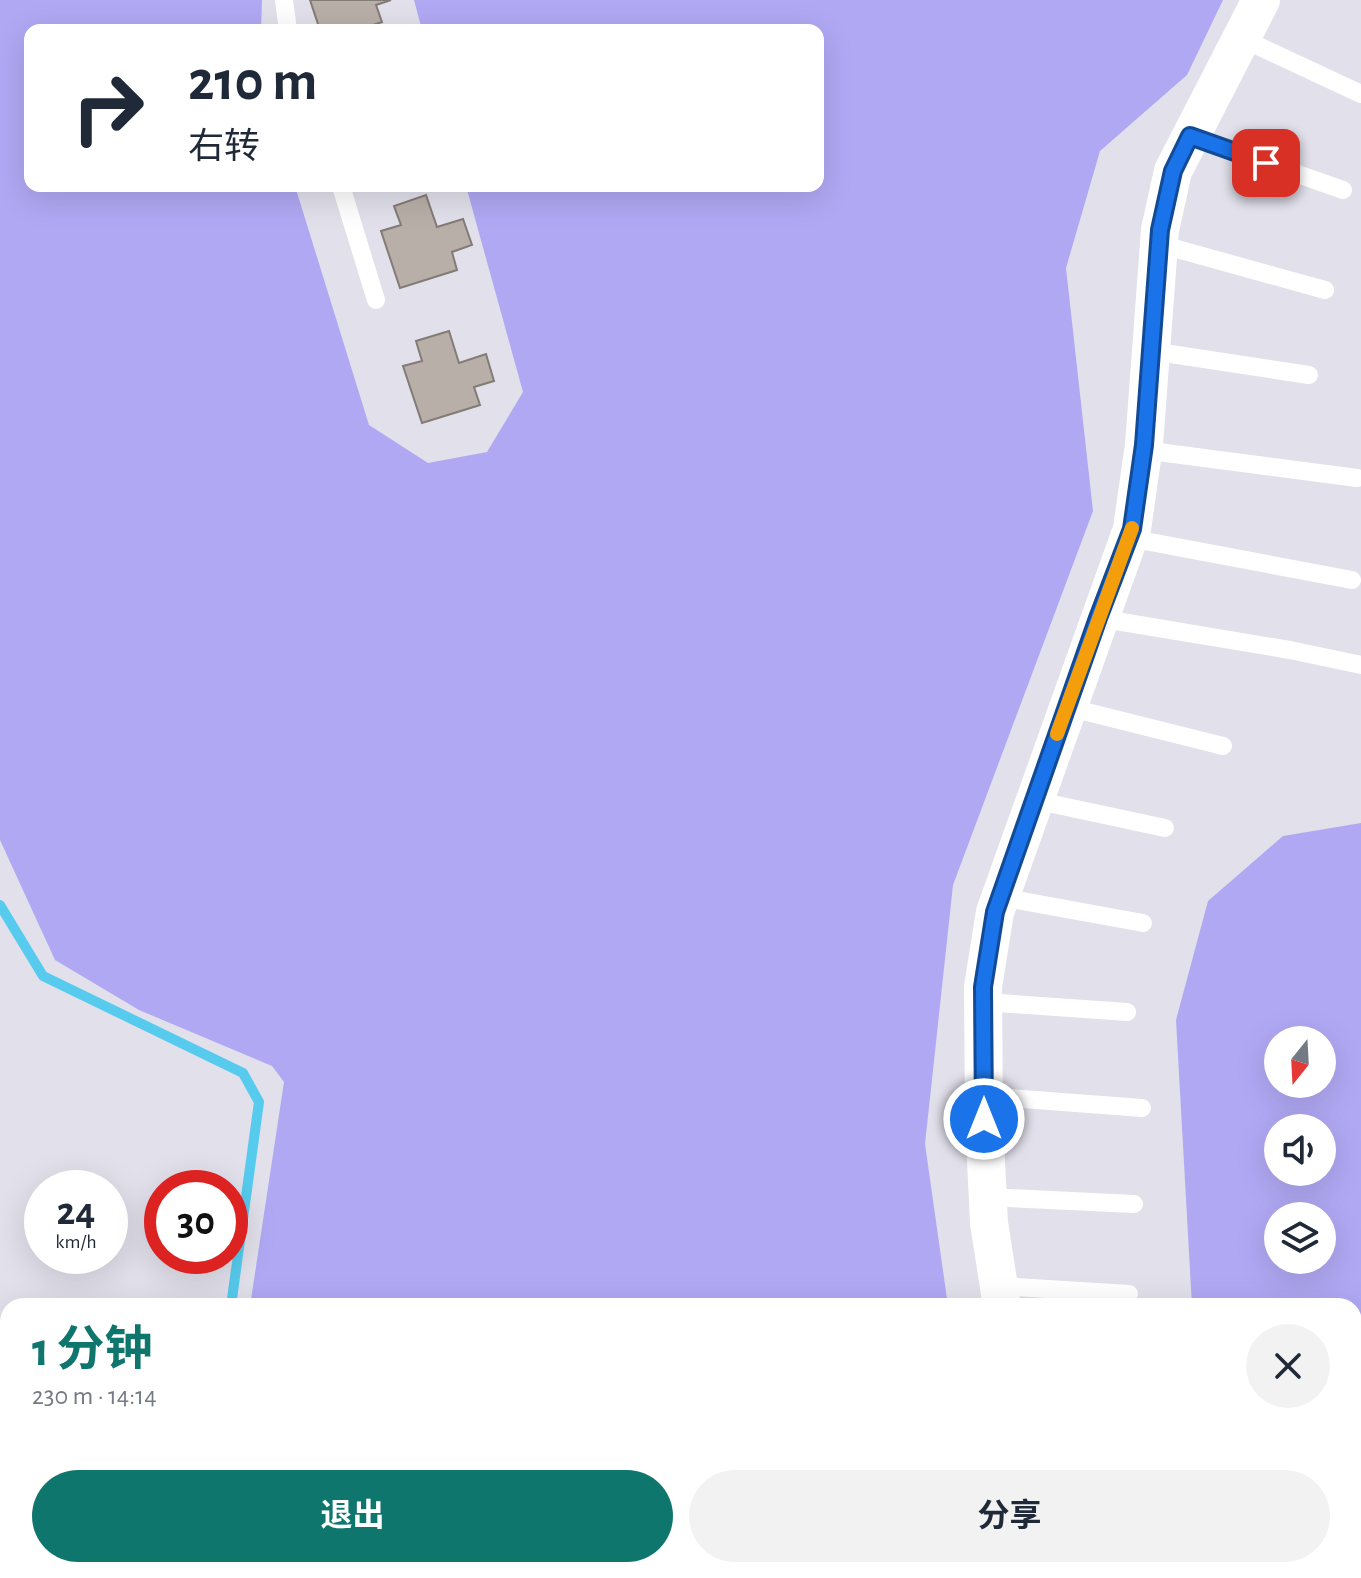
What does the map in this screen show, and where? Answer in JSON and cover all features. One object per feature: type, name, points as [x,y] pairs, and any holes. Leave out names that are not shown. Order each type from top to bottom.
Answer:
[{"type":"street","points":[[1000,1296],[987,1197],[984,1096],[983,987],[995,912],[1129,538],[1143,450],[1159,244],[1173,171],[1261,0]]},
{"type":"lane","points":[[284,0],[287,24]]},
{"type":"lane","points":[[1241,38],[1361,94]]},
{"type":"lane","points":[[1190,136],[1343,190]]},
{"type":"lane","points":[[343,192],[376,300]]},
{"type":"lane","points":[[1159,244],[1325,290]]},
{"type":"lane","points":[[1151,351],[1309,375]]},
{"type":"lane","points":[[1143,450],[1357,478]]},
{"type":"lane","points":[[1129,538],[1352,580]]},
{"type":"lane","points":[[1098,618],[1361,665]]},
{"type":"lane","points":[[1067,707],[1223,746]]},
{"type":"lane","points":[[1034,800],[1165,828]]},
{"type":"lane","points":[[1000,897],[1143,923]]},
{"type":"lane","points":[[984,1002],[1127,1012]]},
{"type":"lane","points":[[984,1096],[1142,1108]]},
{"type":"lane","points":[[987,1197],[1134,1204]]},
{"type":"lane","points":[[1000,1296],[1129,1294]]},
{"type":"shaded area","points":[[0,0],[262,0],[261,24],[24,24],[24,192],[297,192],[369,425],[428,463],[487,452],[523,392],[468,192],[824,192],[824,24],[420,24],[414,0],[1223,0],[1187,75],[1100,151],[1066,268],[1093,511],[953,885],[925,1144],[947,1298],[251,1298],[284,1082],[272,1066],[139,1010],[55,960],[0,840]]},
{"type":"shaded area","points":[[1361,823],[1361,1298],[1192,1298],[1176,1020],[1208,901],[1283,836]]},
{"type":"building","points":[[310,0],[391,0],[376,5],[382,22],[376,24],[318,24]]},
{"type":"building","points":[[426,195],[437,227],[463,219],[472,245],[452,252],[457,270],[400,288],[381,231],[401,225],[394,206]]},
{"type":"building","points":[[449,331],[459,363],[486,354],[494,381],[474,387],[480,405],[422,423],[403,366],[422,361],[416,341]]},
{"type":"waterway","points":[[0,905],[43,976],[243,1073],[259,1102],[232,1298]]},
{"type":"slow traffic","points":[[1057,734],[1132,528]]},
{"type":"route","points":[[984,1119],[983,987],[995,912],[1132,529],[1144,445],[1160,230],[1173,171],[1190,136],[1266,163]]}]
